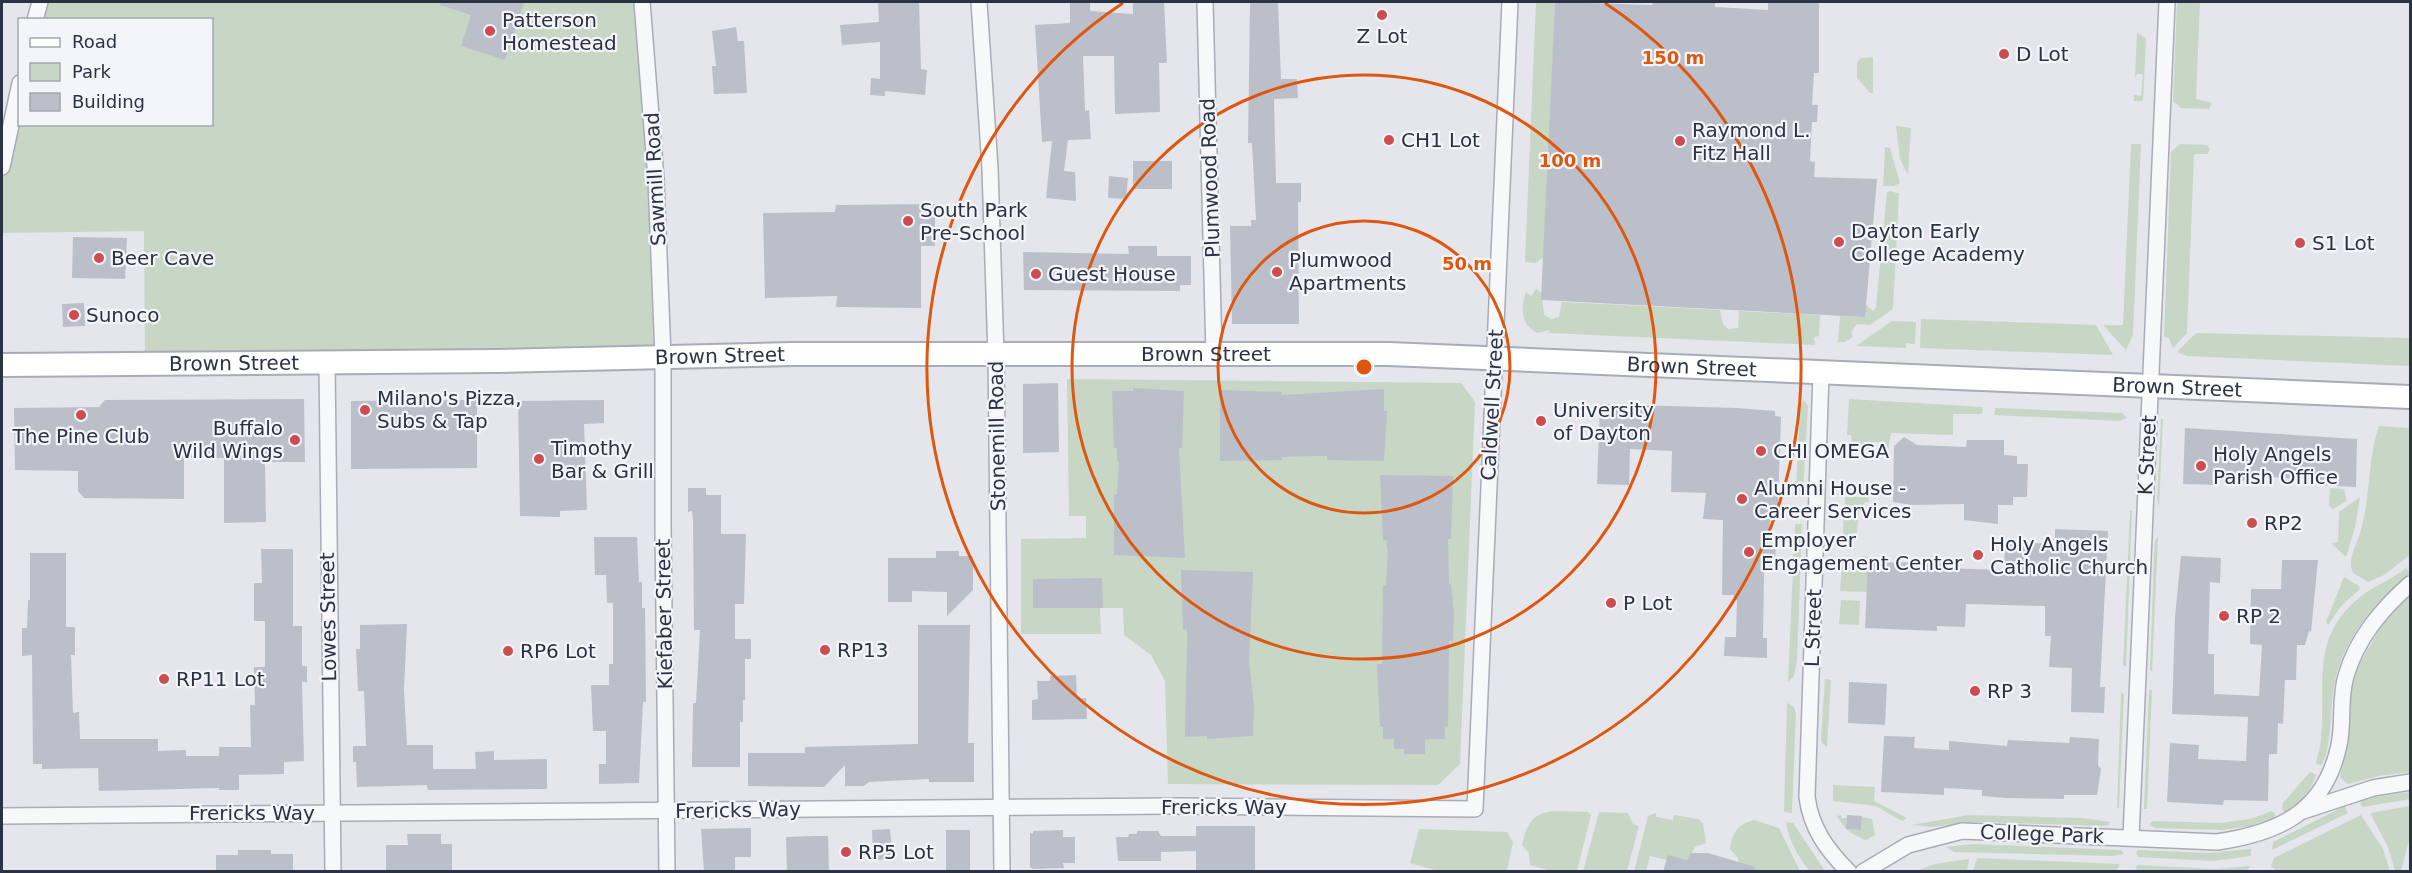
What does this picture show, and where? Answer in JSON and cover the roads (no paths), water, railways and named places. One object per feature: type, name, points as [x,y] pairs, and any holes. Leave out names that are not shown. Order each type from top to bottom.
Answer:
[{"type":"street","points":[[36,18],[40,2]]},
{"type":"street","name":"Sawmill Road","points":[[642,2],[657,179],[663,357]]},
{"type":"street","name":"Stonemill Road","points":[[980,2],[990,168],[996,356],[1002,872]]},
{"type":"street","name":"Plumwood Road","points":[[1205,2],[1214,354]]},
{"type":"street","name":"Caldwell Street","points":[[1475,809],[1510,2]]},
{"type":"street","name":"K Street","points":[[2131,837],[2167,2]]},
{"type":"street","points":[[2,167],[18,92]]},
{"type":"street","name":"Brown Street","points":[[2,365],[327,363],[663,357],[1214,354],[1496,357],[2410,397]]},
{"type":"street","name":"Kiefaber Street","points":[[663,357],[667,872]]},
{"type":"street","name":"Lowes Street","points":[[327,363],[333,872]]},
{"type":"street","name":"L Street","points":[[1821,372],[1807,769],[1808,808],[1821,839],[1849,872]]},
{"type":"street","points":[[2303,811],[2325,782],[2334,764],[2339,744],[2343,691],[2359,644],[2374,620],[2410,584]]},
{"type":"street","points":[[2303,811],[2373,788],[2410,782]]},
{"type":"street","name":"Frericks Way","points":[[2,816],[1187,806],[1475,809]]},
{"type":"street","name":"College Park","points":[[1863,872],[1908,845],[1950,833],[1979,831],[2131,837],[2186,842],[2230,840],[2272,830],[2303,811]]},
{"type":"place","name":"Z Lot","points":[[1382,15]]},
{"type":"place","name":"Patterson Homestead","points":[[490,31]]},
{"type":"place","name":"D Lot","points":[[2004,54]]},
{"type":"place","name":"CH1 Lot","points":[[1389,140]]},
{"type":"place","name":"Raymond L. Fitz Hall","points":[[1680,141]]},
{"type":"place","name":"South Park Pre-School","points":[[908,221]]},
{"type":"place","name":"Dayton Early College Academy","points":[[1839,242]]},
{"type":"place","name":"S1 Lot","points":[[2300,243]]},
{"type":"place","name":"Beer Cave","points":[[99,258]]},
{"type":"place","name":"Plumwood Apartments","points":[[1277,272]]},
{"type":"place","name":"Guest House","points":[[1036,274]]},
{"type":"place","name":"Sunoco","points":[[74,315]]},
{"type":"place","name":"Milano's Pizza, Subs & Tap","points":[[365,410]]},
{"type":"place","name":"The Pine Club","points":[[81,415]]},
{"type":"place","name":"University of Dayton","points":[[1541,421]]},
{"type":"place","name":"Buffalo Wild Wings","points":[[295,440]]},
{"type":"place","name":"CHI OMEGA","points":[[1761,451]]},
{"type":"place","name":"Timothy Bar & Grill","points":[[539,459]]},
{"type":"place","name":"Holy Angels Parish Office","points":[[2201,466]]},
{"type":"place","name":"Alumni House - Career Services","points":[[1742,499]]},
{"type":"place","name":"RP2","points":[[2252,523]]},
{"type":"place","name":"Employer Engagement Center","points":[[1749,552]]},
{"type":"place","name":"Holy Angels Catholic Church","points":[[1978,555]]},
{"type":"place","name":"P Lot","points":[[1611,603]]},
{"type":"place","name":"RP 2","points":[[2224,616]]},
{"type":"place","name":"RP13","points":[[825,650]]},
{"type":"place","name":"RP6 Lot","points":[[508,651]]},
{"type":"place","name":"RP11 Lot","points":[[164,679]]},
{"type":"place","name":"RP 3","points":[[1975,691]]},
{"type":"place","name":"RP5 Lot","points":[[846,852]]}]
